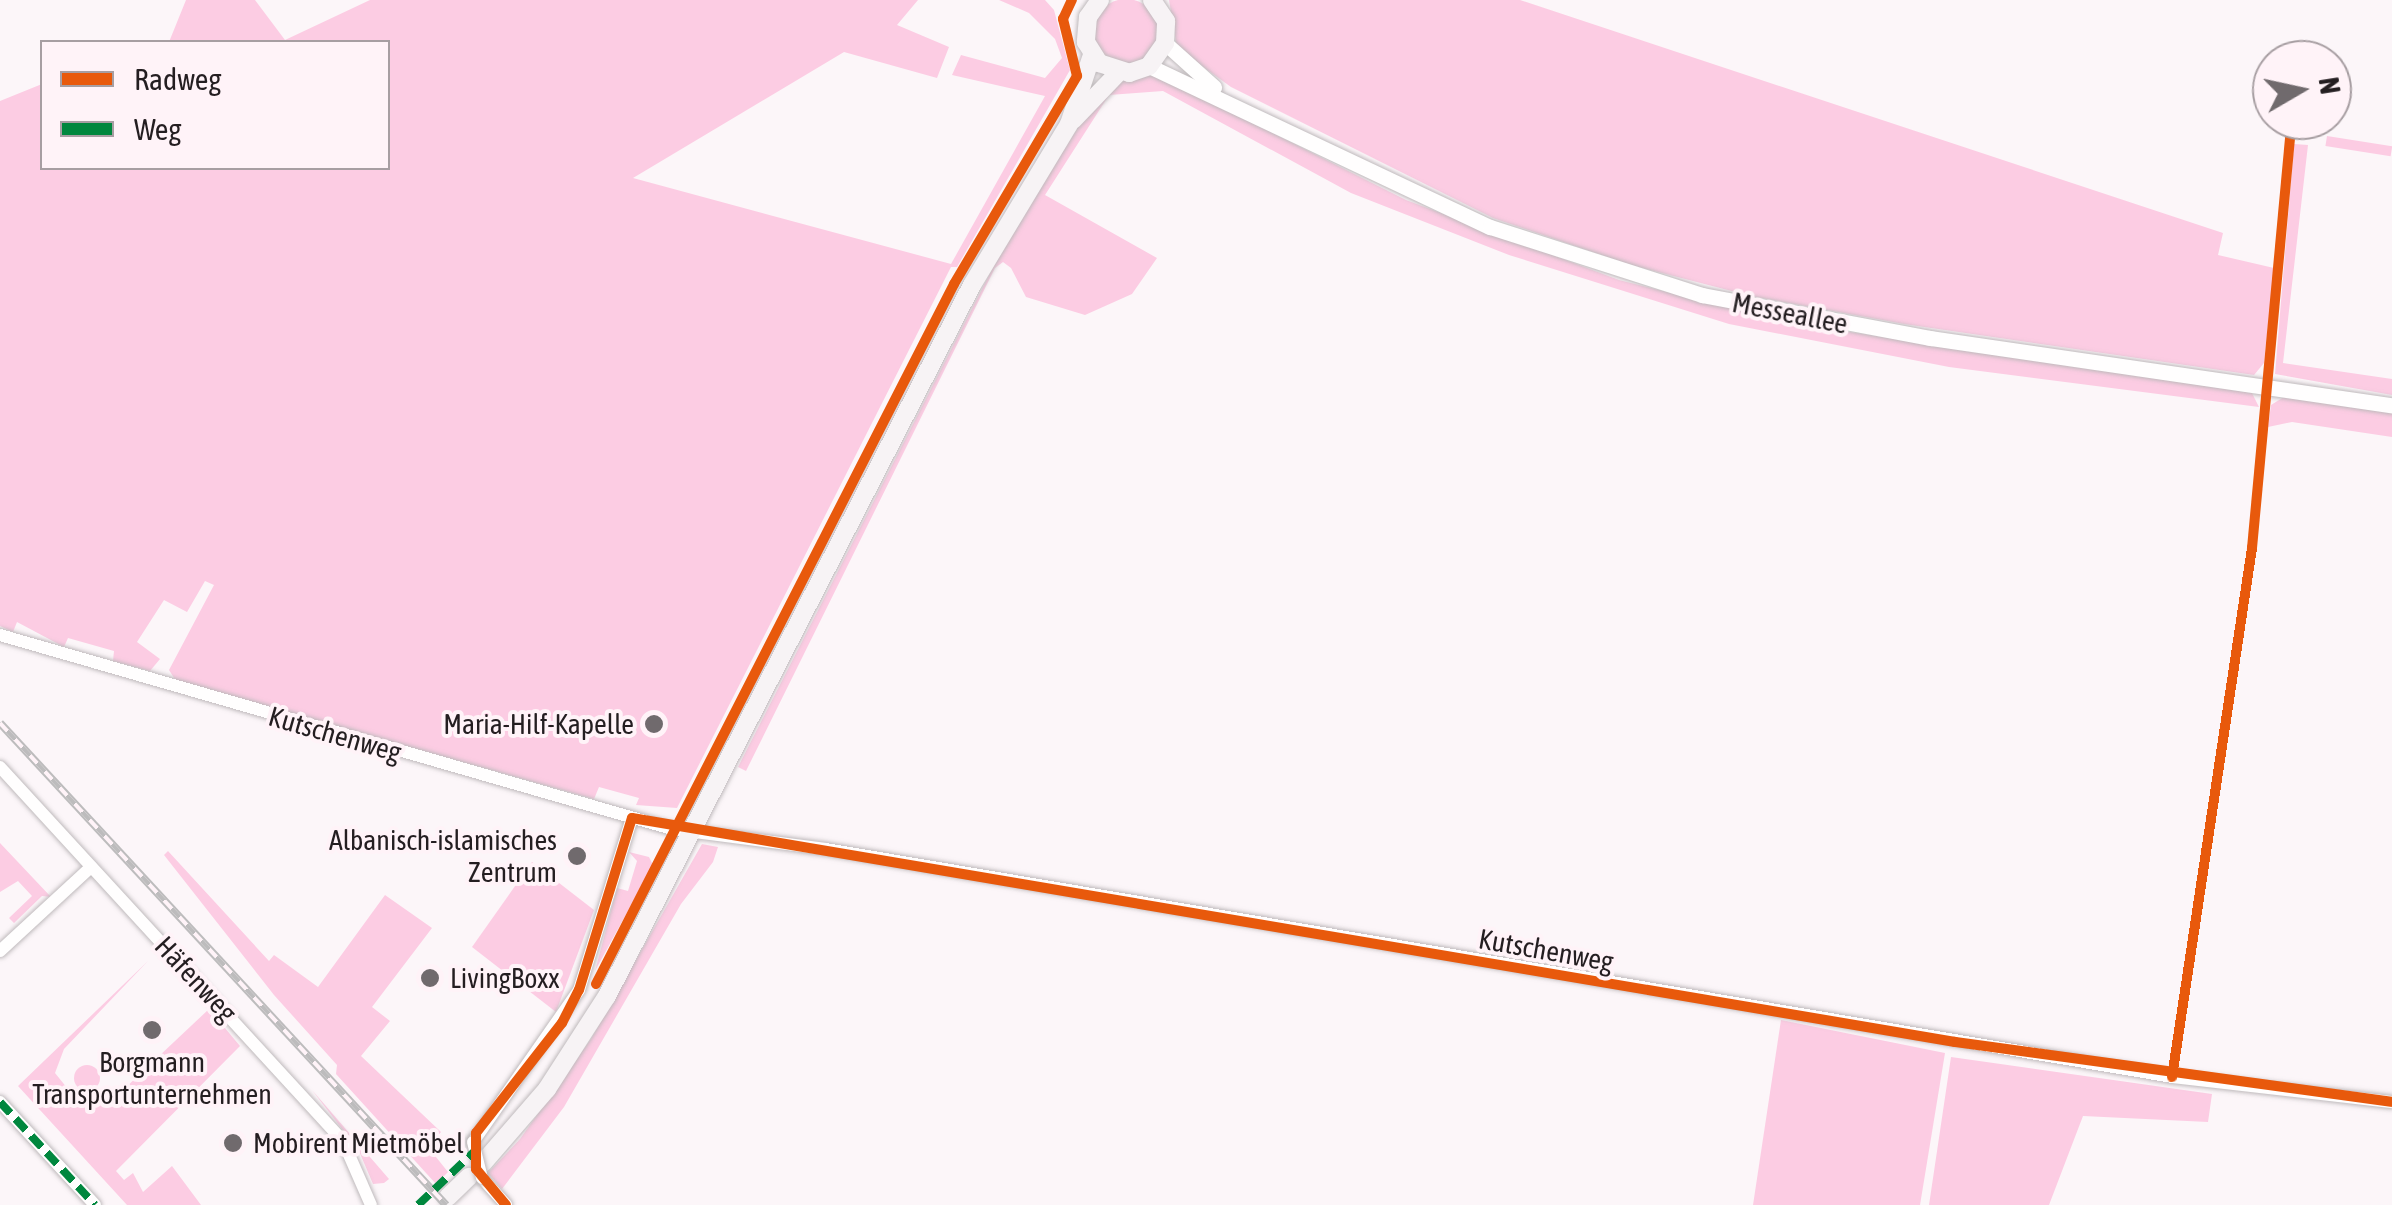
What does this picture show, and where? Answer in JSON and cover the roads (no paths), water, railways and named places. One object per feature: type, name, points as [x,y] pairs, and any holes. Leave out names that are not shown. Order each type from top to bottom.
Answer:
[{"type":"main road","points":[[448,1197],[478,1172],[577,1044],[693,832],[972,285],[1069,124],[1092,55],[1085,28],[1100,0]]},
{"type":"main road","points":[[1069,124],[1119,72],[1149,66],[1166,43],[1159,4]]},
{"type":"main road","points":[[1092,55],[1119,72]]},
{"type":"street","name":"Messeallee","points":[[1166,43],[1225,96]]},
{"type":"street","name":"Messeallee","points":[[1149,66],[1225,96],[1456,212],[1702,295],[1930,338],[2392,405]]},
{"type":"street","name":"Kutschenweg","points":[[0,635],[672,829],[826,849],[2172,1077],[2392,1102]]},
{"type":"street","name":"Häfenweg","points":[[0,767],[343,1141],[371,1205]]},
{"type":"street","points":[[506,1205],[478,1172],[473,1142],[579,990],[632,818]]},
{"type":"street","points":[[0,951],[91,867]]},
{"type":"street","points":[[0,1102],[94,1205]]},
{"type":"railway","points":[[0,723],[446,1205]]},
{"type":"place","name":"Maria-Hilf-Kapelle","points":[[654,724]]},
{"type":"place","name":"Albanisch-islamisches Zentrum","points":[[577,856]]},
{"type":"place","name":"LivingBoxx","points":[[430,978]]},
{"type":"place","name":"Borgmann Transportunternehmen","points":[[152,1030]]},
{"type":"place","name":"Mobirent Mietmöbel","points":[[233,1143]]}]
